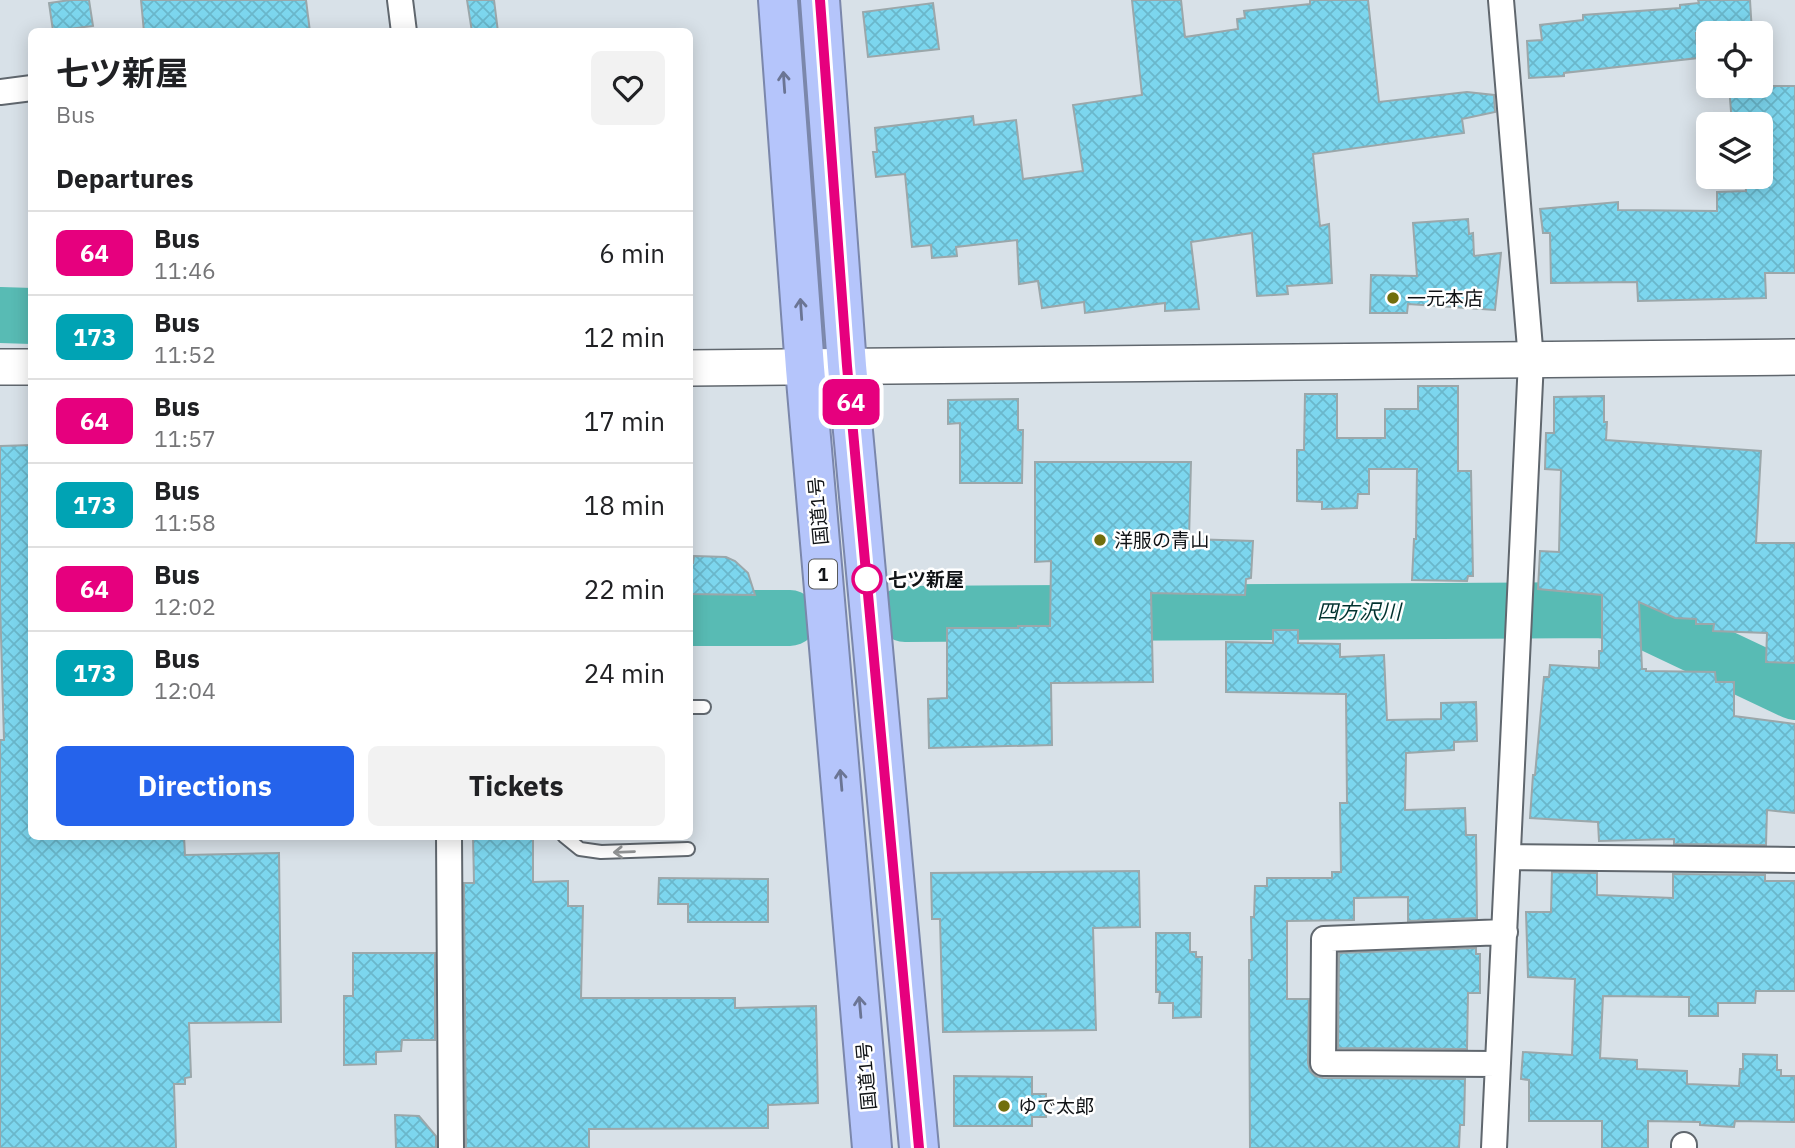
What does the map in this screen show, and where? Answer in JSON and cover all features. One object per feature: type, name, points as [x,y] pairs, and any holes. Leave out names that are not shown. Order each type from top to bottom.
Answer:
[{"type":"highway","name":"国道1号","points":[[778,0],[805,368],[872,1148]]},
{"type":"highway","name":"1","points":[[820,0],[847,366],[919,1148]]},
{"type":"street","points":[[400,0],[404,28]]},
{"type":"street","points":[[1494,1148],[1531,360],[1501,0]]},
{"type":"street","points":[[0,92],[28,88]]},
{"type":"street","points":[[693,368],[1795,357]]},
{"type":"street","points":[[0,367],[28,367]]},
{"type":"street","points":[[449,840],[451,1148]]},
{"type":"street","points":[[1509,857],[1795,860]]},
{"type":"street","points":[[1498,1064],[1323,1063],[1324,939],[1505,932]]},
{"type":"lane","points":[[693,707],[704,707]]},
{"type":"lane","points":[[569,840],[580,849],[601,852],[688,849]]},
{"type":"building","points":[[89,0],[93,26],[53,28],[49,3]]},
{"type":"building","points":[[141,0],[306,0],[310,28],[144,28]]},
{"type":"building","points":[[467,0],[494,0],[498,28],[471,28]]},
{"type":"building","points":[[1132,0],[1181,0],[1185,37],[1238,29],[1237,19],[1245,18],[1244,11],[1310,4],[1310,0],[1368,0],[1379,102],[1467,92],[1494,95],[1495,112],[1462,119],[1464,133],[1313,154],[1320,226],[1329,224],[1332,283],[1287,286],[1288,294],[1257,296],[1252,233],[1191,242],[1199,309],[1165,311],[1165,303],[1085,313],[1084,302],[1042,308],[1038,281],[1019,284],[1017,240],[956,247],[957,256],[932,258],[931,245],[912,247],[905,174],[876,177],[873,152],[877,152],[875,128],[973,116],[974,125],[1016,120],[1023,179],[1083,171],[1073,105],[1142,95]]},
{"type":"building","points":[[1698,0],[1750,0],[1751,21],[1696,21],[1696,58],[1564,73],[1564,76],[1529,78],[1527,41],[1542,40],[1540,25],[1583,20],[1583,15],[1680,8],[1680,5],[1699,3]]},
{"type":"building","points":[[933,3],[939,49],[868,57],[863,12]]},
{"type":"building","points":[[1773,86],[1795,86],[1795,273],[1765,273],[1766,298],[1638,301],[1637,282],[1551,283],[1550,233],[1543,233],[1540,209],[1618,202],[1618,210],[1717,211],[1717,192],[1773,189],[1773,112],[1731,112],[1730,98],[1773,98]]},
{"type":"building","points":[[1468,219],[1469,234],[1473,233],[1474,256],[1501,253],[1495,310],[1408,304],[1407,313],[1370,313],[1371,275],[1417,276],[1413,223]]},
{"type":"building","points":[[1418,386],[1458,386],[1458,471],[1471,471],[1473,576],[1468,576],[1467,581],[1412,580],[1416,539],[1417,469],[1369,469],[1369,494],[1358,494],[1357,508],[1322,509],[1322,502],[1297,501],[1297,450],[1304,450],[1305,394],[1337,394],[1337,438],[1385,438],[1385,409],[1418,409]]},
{"type":"building","points":[[1604,396],[1606,440],[1761,451],[1756,543],[1795,543],[1795,663],[1766,662],[1767,633],[1713,631],[1714,624],[1696,624],[1696,619],[1675,618],[1639,602],[1642,669],[1715,672],[1716,682],[1734,682],[1734,716],[1795,724],[1795,813],[1767,810],[1766,845],[1674,844],[1674,839],[1599,841],[1598,822],[1530,818],[1544,677],[1549,677],[1550,665],[1599,668],[1599,651],[1602,651],[1602,595],[1538,589],[1540,551],[1559,552],[1561,470],[1545,469],[1546,433],[1554,433],[1554,397]]},
{"type":"building","points":[[1018,399],[1018,430],[1023,430],[1022,483],[960,483],[960,423],[948,424],[948,400]]},
{"type":"building","points":[[28,445],[28,840],[184,840],[185,855],[279,853],[281,1022],[189,1023],[191,1077],[185,1078],[185,1084],[174,1084],[176,1148],[0,1148],[0,740],[4,740],[0,602],[0,446]]},
{"type":"building","points":[[1035,462],[1191,462],[1189,539],[1253,541],[1251,578],[1246,579],[1245,595],[1151,593],[1153,682],[1051,683],[1052,745],[929,748],[928,699],[947,698],[947,628],[1050,626],[1051,561],[1035,562]]},
{"type":"building","points":[[694,556],[726,557],[735,561],[748,573],[755,595],[693,594]]},
{"type":"building","points":[[1273,630],[1298,630],[1298,643],[1340,644],[1340,657],[1384,655],[1387,720],[1441,719],[1441,703],[1476,702],[1477,741],[1454,742],[1454,750],[1406,753],[1405,810],[1465,808],[1466,835],[1476,835],[1477,918],[1408,921],[1408,897],[1354,898],[1354,920],[1287,921],[1287,999],[1309,999],[1310,1071],[1323,1078],[1465,1079],[1464,1125],[1460,1125],[1459,1148],[1250,1148],[1249,960],[1252,960],[1251,917],[1254,917],[1255,886],[1267,886],[1267,878],[1332,878],[1332,872],[1341,872],[1340,803],[1347,803],[1346,694],[1226,692],[1226,642],[1273,643]]},
{"type":"building","points":[[473,840],[533,840],[533,882],[568,881],[568,906],[583,906],[581,998],[735,998],[735,1008],[816,1006],[818,1103],[768,1105],[768,1128],[589,1129],[589,1148],[466,1148],[464,883],[474,883]]},
{"type":"building","points":[[1139,871],[1140,927],[1093,928],[1096,1030],[943,1032],[940,919],[932,919],[931,873]]},
{"type":"building","points":[[1552,872],[1597,873],[1597,895],[1673,898],[1673,874],[1765,875],[1765,881],[1795,881],[1795,991],[1756,991],[1755,1003],[1718,1003],[1718,1016],[1689,1016],[1689,997],[1603,996],[1600,1058],[1637,1060],[1637,1069],[1687,1071],[1687,1084],[1739,1086],[1743,1054],[1777,1055],[1777,1070],[1781,1070],[1781,1076],[1795,1076],[1795,1122],[1735,1121],[1734,1127],[1700,1125],[1700,1122],[1648,1121],[1648,1148],[1602,1148],[1602,1121],[1529,1121],[1529,1080],[1521,1079],[1523,1052],[1572,1055],[1575,979],[1528,977],[1526,912],[1551,912]]},
{"type":"building","points":[[659,878],[768,879],[768,922],[688,922],[688,904],[658,904]]},
{"type":"building","points":[[1156,933],[1190,933],[1190,952],[1196,952],[1196,957],[1202,957],[1201,1017],[1173,1018],[1173,1003],[1159,1003],[1160,992],[1156,992]]},
{"type":"building","points":[[1476,948],[1476,954],[1480,954],[1480,993],[1468,993],[1467,1049],[1338,1048],[1339,953]]},
{"type":"building","points":[[353,953],[435,953],[435,1040],[402,1040],[401,1051],[376,1052],[376,1064],[344,1065],[344,996],[353,996]]},
{"type":"building","points":[[954,1076],[1032,1077],[1032,1094],[1046,1094],[1046,1117],[1032,1117],[1032,1126],[954,1126]]},
{"type":"building","points":[[395,1115],[419,1116],[436,1136],[436,1148],[396,1148]]},
{"type":"waterway","name":"四方沢川","points":[[0,315],[28,316]]},
{"type":"waterway","name":"四方沢川","points":[[905,614],[1598,610],[1630,614],[1795,692]]},
{"type":"waterway","name":"四方沢川","points":[[693,618],[790,618]]},
{"type":"bus line","name":"64","points":[[820,0],[847,366],[919,1148]]},
{"type":"place","name":"一元本店","points":[[1393,298]]},
{"type":"place","name":"洋服の青山","points":[[1100,540]]},
{"type":"place","name":"七ツ新屋","points":[[867,579]]},
{"type":"place","name":"ゆで太郎","points":[[1004,1106]]}]
